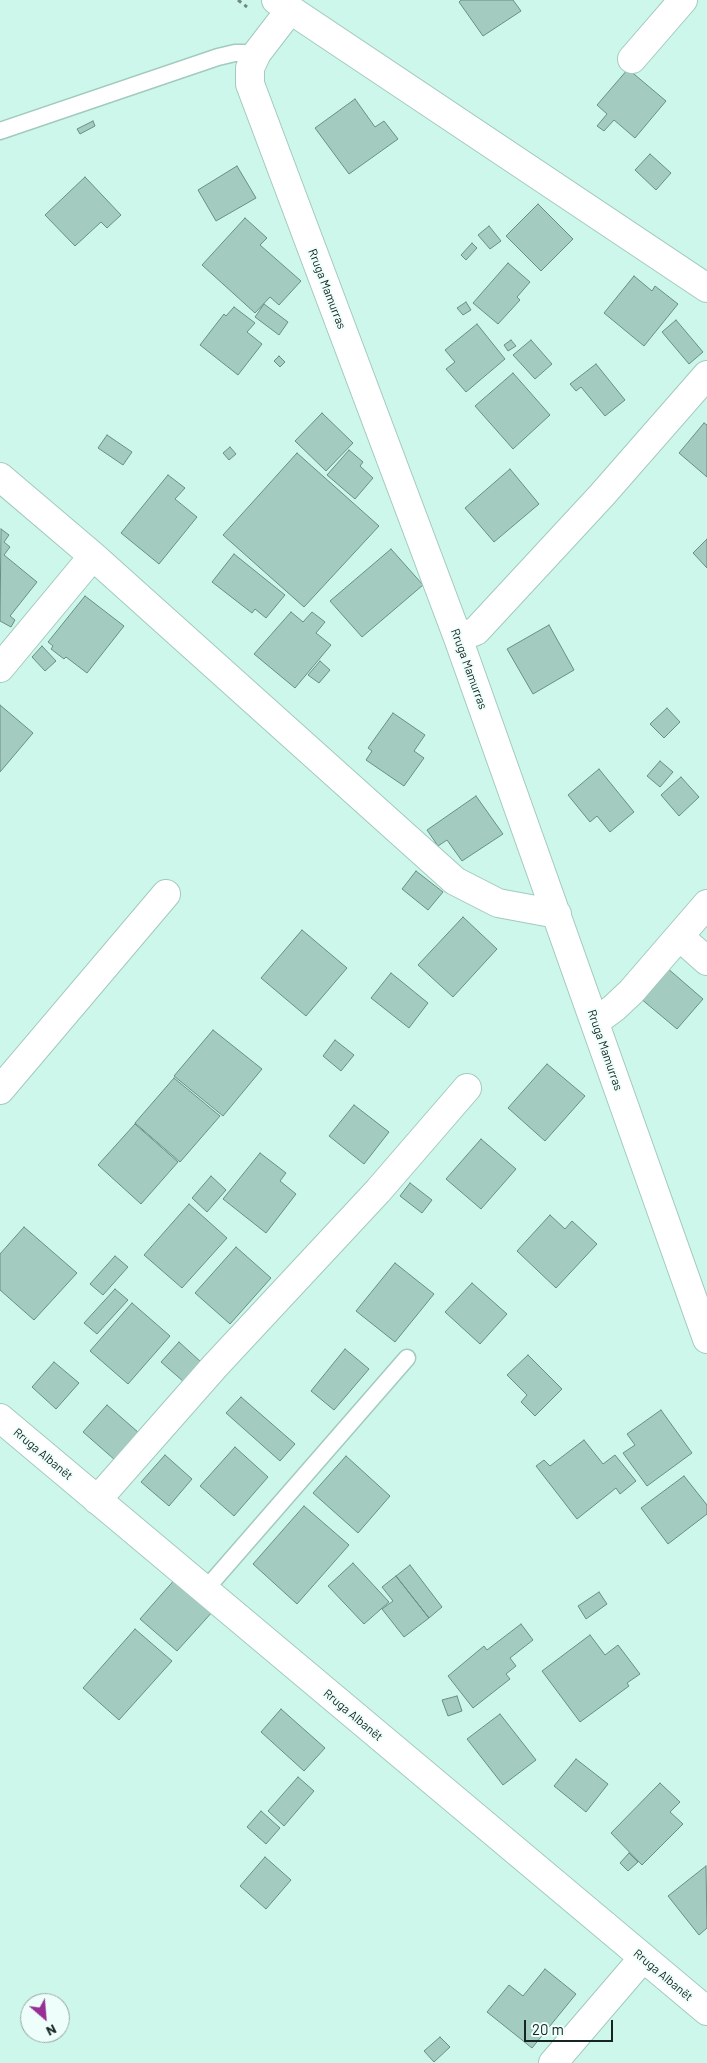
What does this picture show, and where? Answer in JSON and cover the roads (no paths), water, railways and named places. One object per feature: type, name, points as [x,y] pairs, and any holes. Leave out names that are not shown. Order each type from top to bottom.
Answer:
[{"type":"street","points":[[632,59],[683,0]]},
{"type":"street","points":[[283,5],[707,288]]},
{"type":"street","name":"Rruga Mamurras","points":[[283,5],[250,68],[250,84],[458,638],[707,1339]]},
{"type":"street","points":[[458,638],[476,631],[602,495],[707,375]]},
{"type":"street","points":[[0,476],[93,556],[455,881],[498,903],[557,914]]},
{"type":"street","points":[[0,668],[93,556]]},
{"type":"street","points":[[0,1090],[166,894]]},
{"type":"street","points":[[595,1022],[631,992],[707,904]]},
{"type":"street","points":[[680,937],[707,961]]},
{"type":"street","points":[[97,1500],[215,1366],[378,1191],[466,1088]]},
{"type":"street","name":"Rruga Albanët","points":[[0,1418],[707,2012]]},
{"type":"street","points":[[553,2063],[643,1958]]},
{"type":"lane","points":[[0,131],[218,57],[235,53],[257,53]]},
{"type":"lane","points":[[205,1590],[407,1358]]}]
